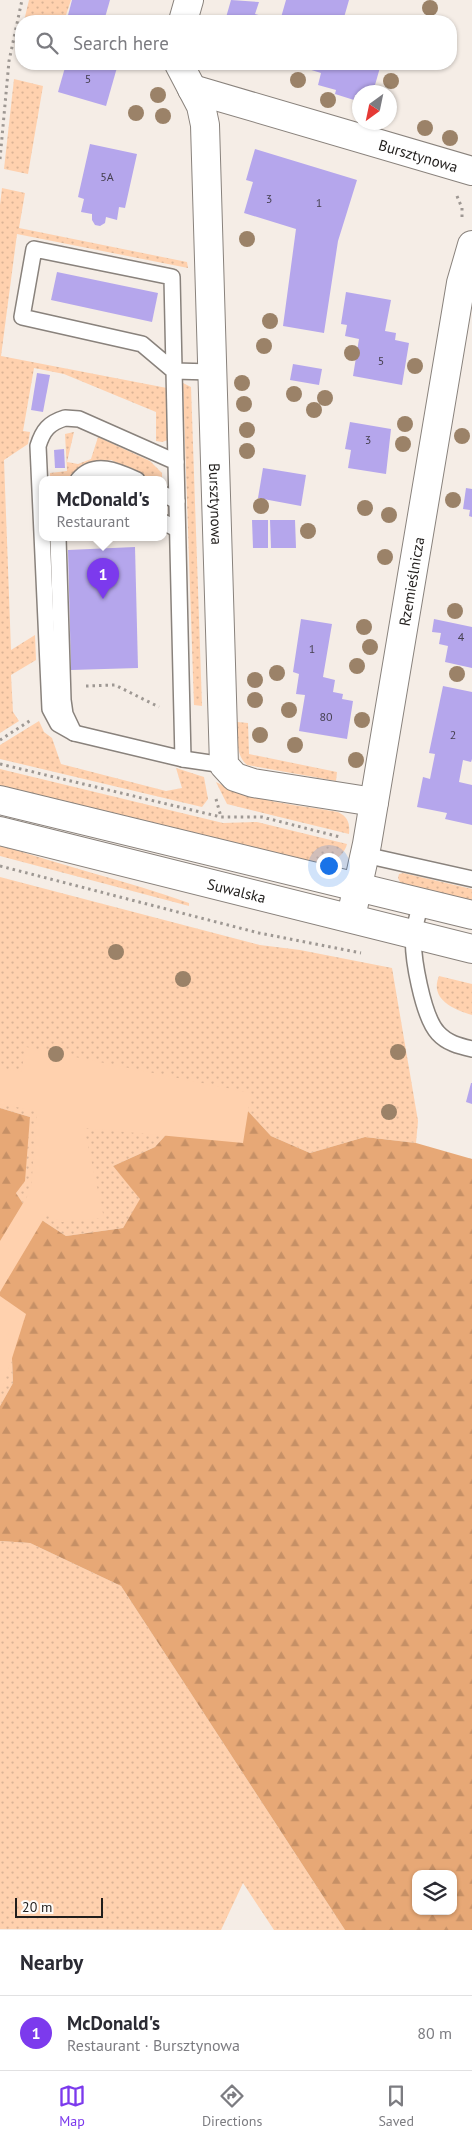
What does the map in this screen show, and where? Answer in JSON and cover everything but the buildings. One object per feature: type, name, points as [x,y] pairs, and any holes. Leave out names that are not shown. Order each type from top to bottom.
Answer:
[{"type":"street","points":[[184,15],[189,0]]},
{"type":"street","name":"Bursztynowa","points":[[182,70],[201,106],[205,124],[224,765]]},
{"type":"street","name":"Bursztynowa","points":[[192,89],[472,171]]},
{"type":"street","name":"Rzemieślnicza","points":[[352,917],[374,802],[461,283],[466,234]]},
{"type":"street","points":[[224,765],[236,777],[253,783],[374,802]]},
{"type":"street","name":"Suwalska","points":[[0,800],[472,915]]},
{"type":"street","name":"Suwalska","points":[[0,831],[472,948]]},
{"type":"lane","points":[[184,759],[177,529],[177,501],[176,462],[174,370],[172,277],[34,249],[22,317],[142,344],[174,370],[212,372]]},
{"type":"lane","points":[[39,476],[38,446],[43,431],[52,422],[65,418],[79,419],[176,462]]},
{"type":"lane","points":[[82,476],[100,468],[117,470],[129,476]]},
{"type":"lane","points":[[167,496],[177,501]]},
{"type":"lane","points":[[167,524],[177,529]]},
{"type":"lane","points":[[42,541],[50,709],[58,724],[74,732],[184,759],[224,765]]},
{"type":"lane","points":[[58,541],[63,700],[65,714],[74,732]]},
{"type":"lane","points":[[365,854],[472,879]]},
{"type":"lane","points":[[421,902],[414,933],[415,962],[429,1019],[438,1033],[451,1044],[472,1049]]},
{"type":"path","points":[[19,15],[22,0]]},
{"type":"path","points":[[0,159],[8,61],[15,30]]},
{"type":"path","points":[[454,191],[462,208],[466,234]]},
{"type":"path","points":[[63,700],[87,685],[115,685],[169,713],[182,713]]},
{"type":"path","points":[[0,740],[50,709]]},
{"type":"path","points":[[0,764],[221,817]]},
{"type":"path","points":[[0,866],[259,933],[370,954]]},
{"type":"shaded area","points":[[29,0],[71,0],[66,15],[25,15]]},
{"type":"shaded area","points":[[14,79],[43,86],[28,174],[4,169]]},
{"type":"shaded area","points":[[2,188],[25,193],[19,228],[187,262],[188,268],[17,234],[1,356],[167,388],[168,440],[156,441],[156,412],[64,374],[34,368],[23,431],[30,432],[28,444],[4,460],[11,650],[35,635],[36,660],[11,675],[13,712],[19,721],[0,733],[0,205]]},
{"type":"shaded area","points":[[183,383],[191,387],[202,706],[194,705]]},
{"type":"shaded area","points":[[74,432],[67,462],[78,464],[91,459],[98,437],[150,461],[162,473],[162,476],[145,476],[111,460],[88,464],[73,476],[50,476],[50,473],[67,471],[65,434]]},
{"type":"shaded area","points":[[39,721],[44,732],[52,738],[61,764],[166,791],[182,788],[176,768],[204,777],[208,799],[202,807],[0,759],[0,745]]},
{"type":"shaded area","points":[[237,722],[248,723],[249,754],[337,772],[336,781],[247,765],[239,751]]},
{"type":"shaded area","points":[[0,769],[223,823],[257,822],[347,844],[339,857],[326,862],[316,863],[0,787]]},
{"type":"shaded area","points":[[216,782],[230,789],[260,798],[338,812],[348,821],[349,834],[227,804]]},
{"type":"shaded area","points":[[0,845],[166,895],[189,903],[189,906],[0,856]]},
{"type":"shaded area","points":[[403,873],[472,889],[472,902],[401,884],[398,878],[399,874]]},
{"type":"shaded area","points":[[0,877],[260,945],[300,950],[392,968],[418,1121],[416,1143],[365,1137],[310,1153],[271,1136],[238,1100],[197,1100],[155,1147],[113,1166],[141,1199],[123,1228],[66,1236],[28,1211],[16,1193],[30,1117],[0,1108]]},
{"type":"shaded area","points":[[439,976],[472,984],[472,1015],[451,1007],[440,997],[437,991]]},
{"type":"shaded area","points":[[26,1047],[251,1093],[243,1143],[84,1128],[104,1218],[62,1222],[46,1215],[0,1292],[0,1241],[31,1190],[37,1111],[0,1104],[0,1068],[21,1072]]},
{"type":"shaded area","points":[[0,1296],[26,1314],[0,1396]]},
{"type":"shaded area","points":[[0,1304],[10,1311],[13,1383],[0,1406]]},
{"type":"shaded area","points":[[0,1541],[30,1543],[121,1586],[345,1930],[274,1930],[243,1883],[221,1930],[0,1929]]},
{"type":"green space","points":[[197,1100],[238,1100],[271,1136],[310,1153],[365,1137],[416,1143],[472,1159],[472,1930],[345,1930],[121,1586],[30,1543],[0,1541],[0,1406],[13,1383],[10,1311],[0,1304],[0,1108],[30,1117],[25,1181],[16,1193],[28,1211],[66,1236],[123,1228],[140,1199],[113,1166],[155,1147]]},
{"type":"place","name":"McDonald's","points":[[103,599]]}]
